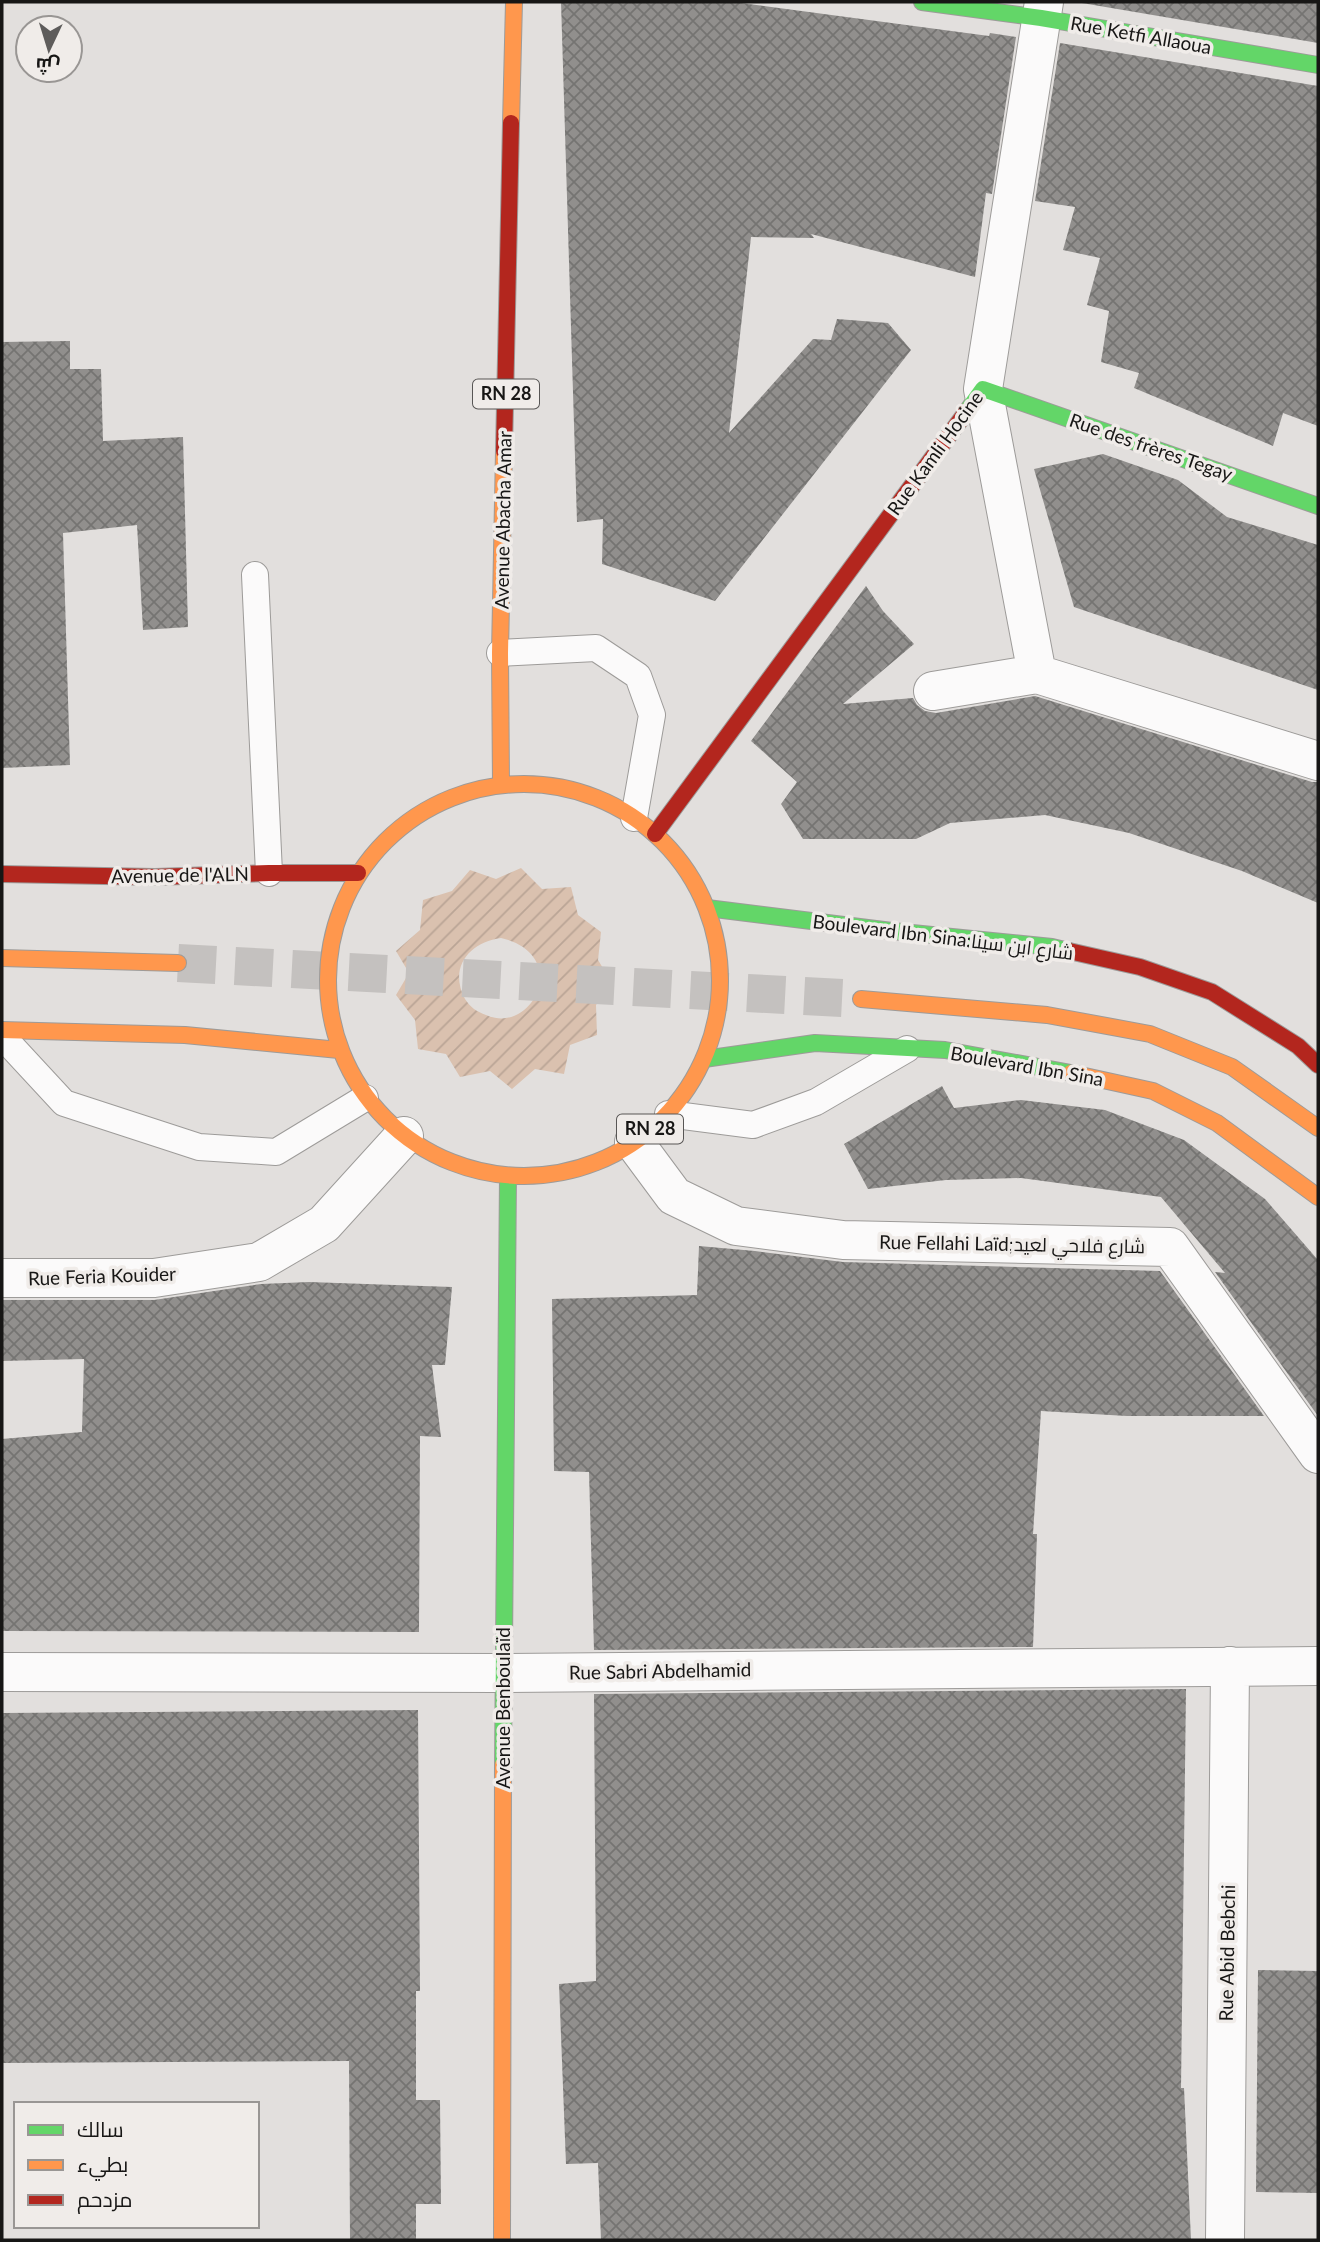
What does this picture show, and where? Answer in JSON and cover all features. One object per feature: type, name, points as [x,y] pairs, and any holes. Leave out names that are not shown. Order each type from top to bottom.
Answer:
[{"type":"main road","name":"Avenue Abacha Amar","points":[[501,785],[500,653],[514,2]]},
{"type":"main road","name":"Rue Ketfi Allaoua","points":[[922,2],[1043,10],[1318,65]]},
{"type":"main road","name":"Rue des frères Tegay","points":[[983,389],[1318,506]]},
{"type":"main road","name":"Rue Kamli Hocine","points":[[644,826],[983,389]]},
{"type":"main road","name":"RN 28","points":[[501,785],[548,785],[593,796],[644,826],[685,868],[707,908],[720,959],[718,1010],[704,1059],[668,1114],[634,1142],[596,1163],[552,1174],[508,1176],[453,1164],[404,1136],[365,1098],[339,1050],[327,990],[333,929],[358,873],[396,831],[445,800],[501,785]]},
{"type":"main road","name":"Avenue de l'ALN","points":[[2,874],[155,877],[358,873]]},
{"type":"main road","name":"Boulevard Ibn Sina:شارع ابن سينا","points":[[707,908],[1052,947],[1140,967],[1212,992],[1298,1046],[1318,1065]]},
{"type":"main road","points":[[2,958],[178,962]]},
{"type":"main road","points":[[861,999],[1047,1015],[1150,1034],[1231,1067],[1318,1129]]},
{"type":"main road","points":[[2,1030],[185,1035],[339,1050]]},
{"type":"main road","name":"Boulevard Ibn Sina","points":[[704,1059],[815,1043],[945,1050],[1153,1091],[1217,1123],[1318,1197]]},
{"type":"main road","name":"Avenue Benboulaïd","points":[[502,2240],[503,1673],[508,1176]]},
{"type":"street","name":"Rue Kamli Hocine","points":[[983,389],[1043,10]]},
{"type":"street","points":[[983,389],[1037,674]]},
{"type":"street","points":[[933,691],[1037,674],[1318,761]]},
{"type":"street","name":"Rue Feria Kouider","points":[[2,1278],[154,1278],[259,1262],[324,1224],[404,1136]]},
{"type":"street","name":"Rue Fellahi Laïd;شارع فلاحي لعيد","points":[[634,1142],[674,1196],[736,1226],[843,1240],[1170,1247],[1318,1454]]},
{"type":"street","name":"Rue Abid Bebchi","points":[[1225,2240],[1230,1666]]},
{"type":"street","name":"Rue Sabri Abdelhamid","points":[[2,1672],[503,1673],[1318,1666]]},
{"type":"lane","points":[[255,575],[269,873]]},
{"type":"lane","points":[[500,653],[596,648],[638,676],[652,715],[644,826]]},
{"type":"lane","points":[[2,1036],[64,1103],[199,1147],[276,1152],[365,1098]]},
{"type":"lane","points":[[668,1114],[753,1125],[816,1101],[907,1049]]},
{"type":"shaded area","points":[[521,868],[542,889],[571,887],[578,915],[601,932],[598,960],[612,983],[596,1005],[597,1035],[570,1045],[564,1074],[535,1069],[512,1089],[490,1071],[460,1077],[446,1054],[418,1049],[415,1020],[396,995],[409,973],[396,951],[420,930],[423,900],[452,891],[470,870],[496,879]],"holes":[[[501,938],[523,947],[535,960],[540,975],[538,990],[530,1004],[518,1014],[503,1018],[486,1015],[474,1009],[465,999],[460,987],[459,977],[465,958],[490,940]]]},
{"type":"building","points":[[561,2],[734,2],[989,36],[990,33],[1016,37],[992,194],[986,193],[975,277],[811,234],[814,238],[751,237],[729,433],[813,339],[831,340],[837,319],[888,323],[911,350],[715,601],[602,564],[603,519],[577,522]]},
{"type":"building","points":[[1076,2],[1318,2],[1318,43]]},
{"type":"building","points":[[1060,43],[1318,86],[1318,426],[1283,413],[1273,446],[1134,388],[1139,373],[1101,362],[1109,311],[1087,305],[1100,258],[1063,250],[1075,207],[1035,201]]},
{"type":"building","points":[[70,341],[70,369],[101,369],[103,441],[183,437],[188,627],[143,630],[137,525],[63,533],[70,765],[2,768],[2,342]]},
{"type":"building","points":[[1103,454],[1178,480],[1227,517],[1318,545],[1318,690],[1074,607],[1034,469]]},
{"type":"building","points":[[866,586],[883,611],[914,644],[843,704],[913,698],[925,711],[936,713],[1035,696],[1318,782],[1318,903],[1242,871],[1129,833],[1045,815],[950,823],[916,839],[803,839],[781,804],[797,782],[751,741]]},
{"type":"building","points":[[942,1086],[954,1108],[1021,1100],[1105,1110],[1184,1140],[1265,1199],[1318,1260],[1318,1416],[1215,1272],[1225,1273],[1161,1197],[1021,1178],[946,1180],[868,1189],[844,1144]]},
{"type":"building","points":[[699,1246],[843,1262],[1160,1271],[1264,1416],[1127,1416],[1041,1411],[1033,1534],[1037,1534],[1033,1647],[594,1650],[589,1472],[554,1471],[552,1299],[697,1295]]},
{"type":"building","points":[[309,1282],[452,1287],[445,1365],[432,1365],[441,1437],[420,1436],[419,1632],[2,1631],[2,1439],[82,1432],[84,1359],[2,1361],[2,1300],[154,1300],[261,1284]]},
{"type":"building","points":[[1186,1689],[1181,2088],[1184,2088],[1191,2240],[601,2240],[598,2163],[566,2164],[559,1984],[596,1981],[594,1694]]},
{"type":"building","points":[[418,1710],[420,1991],[416,1991],[416,2100],[440,2100],[441,2204],[416,2204],[416,2240],[350,2240],[349,2061],[2,2063],[2,1713]]},
{"type":"building","points":[[1258,1970],[1318,1971],[1318,2193],[1256,2192]]},
{"type":"tunnel","points":[[178,963],[861,999]]},
{"type":"traffic: fast","points":[[922,2],[1041,18],[1318,65]]},
{"type":"traffic: fast","points":[[967,411],[983,389],[1318,506]]},
{"type":"traffic: fast","points":[[707,908],[1069,951]]},
{"type":"traffic: fast","points":[[704,1059],[815,1043],[945,1050],[1071,1073]]},
{"type":"traffic: fast","points":[[503,1765],[508,1176]]},
{"type":"traffic: slow","points":[[511,123],[514,2]]},
{"type":"traffic: slow","points":[[501,785],[500,653],[504,451]]},
{"type":"traffic: slow","points":[[524,784],[562,788],[599,799],[633,817],[662,842],[687,871],[705,905],[716,942],[720,980],[716,1018],[705,1055],[687,1089],[662,1118],[633,1143],[599,1161],[562,1172],[524,1176],[486,1172],[449,1161],[415,1143],[386,1118],[361,1089],[343,1055],[332,1018],[328,980],[332,942],[343,905],[361,871],[386,842],[415,817],[449,799],[486,788],[524,784]]},
{"type":"traffic: slow","points":[[2,958],[178,963]]},
{"type":"traffic: slow","points":[[861,999],[1047,1015],[1150,1034],[1232,1067],[1318,1128]]},
{"type":"traffic: slow","points":[[2,1030],[185,1035],[339,1050]]},
{"type":"traffic: slow","points":[[1071,1073],[1153,1091],[1217,1123],[1318,1197]]},
{"type":"traffic: slow","points":[[502,2240],[503,1765]]},
{"type":"traffic: jam","points":[[504,451],[511,123]]},
{"type":"traffic: jam","points":[[655,834],[967,411]]},
{"type":"traffic: jam","points":[[2,874],[155,877],[358,873]]},
{"type":"traffic: jam","points":[[1069,951],[1140,967],[1212,992],[1298,1046],[1318,1065]]}]
